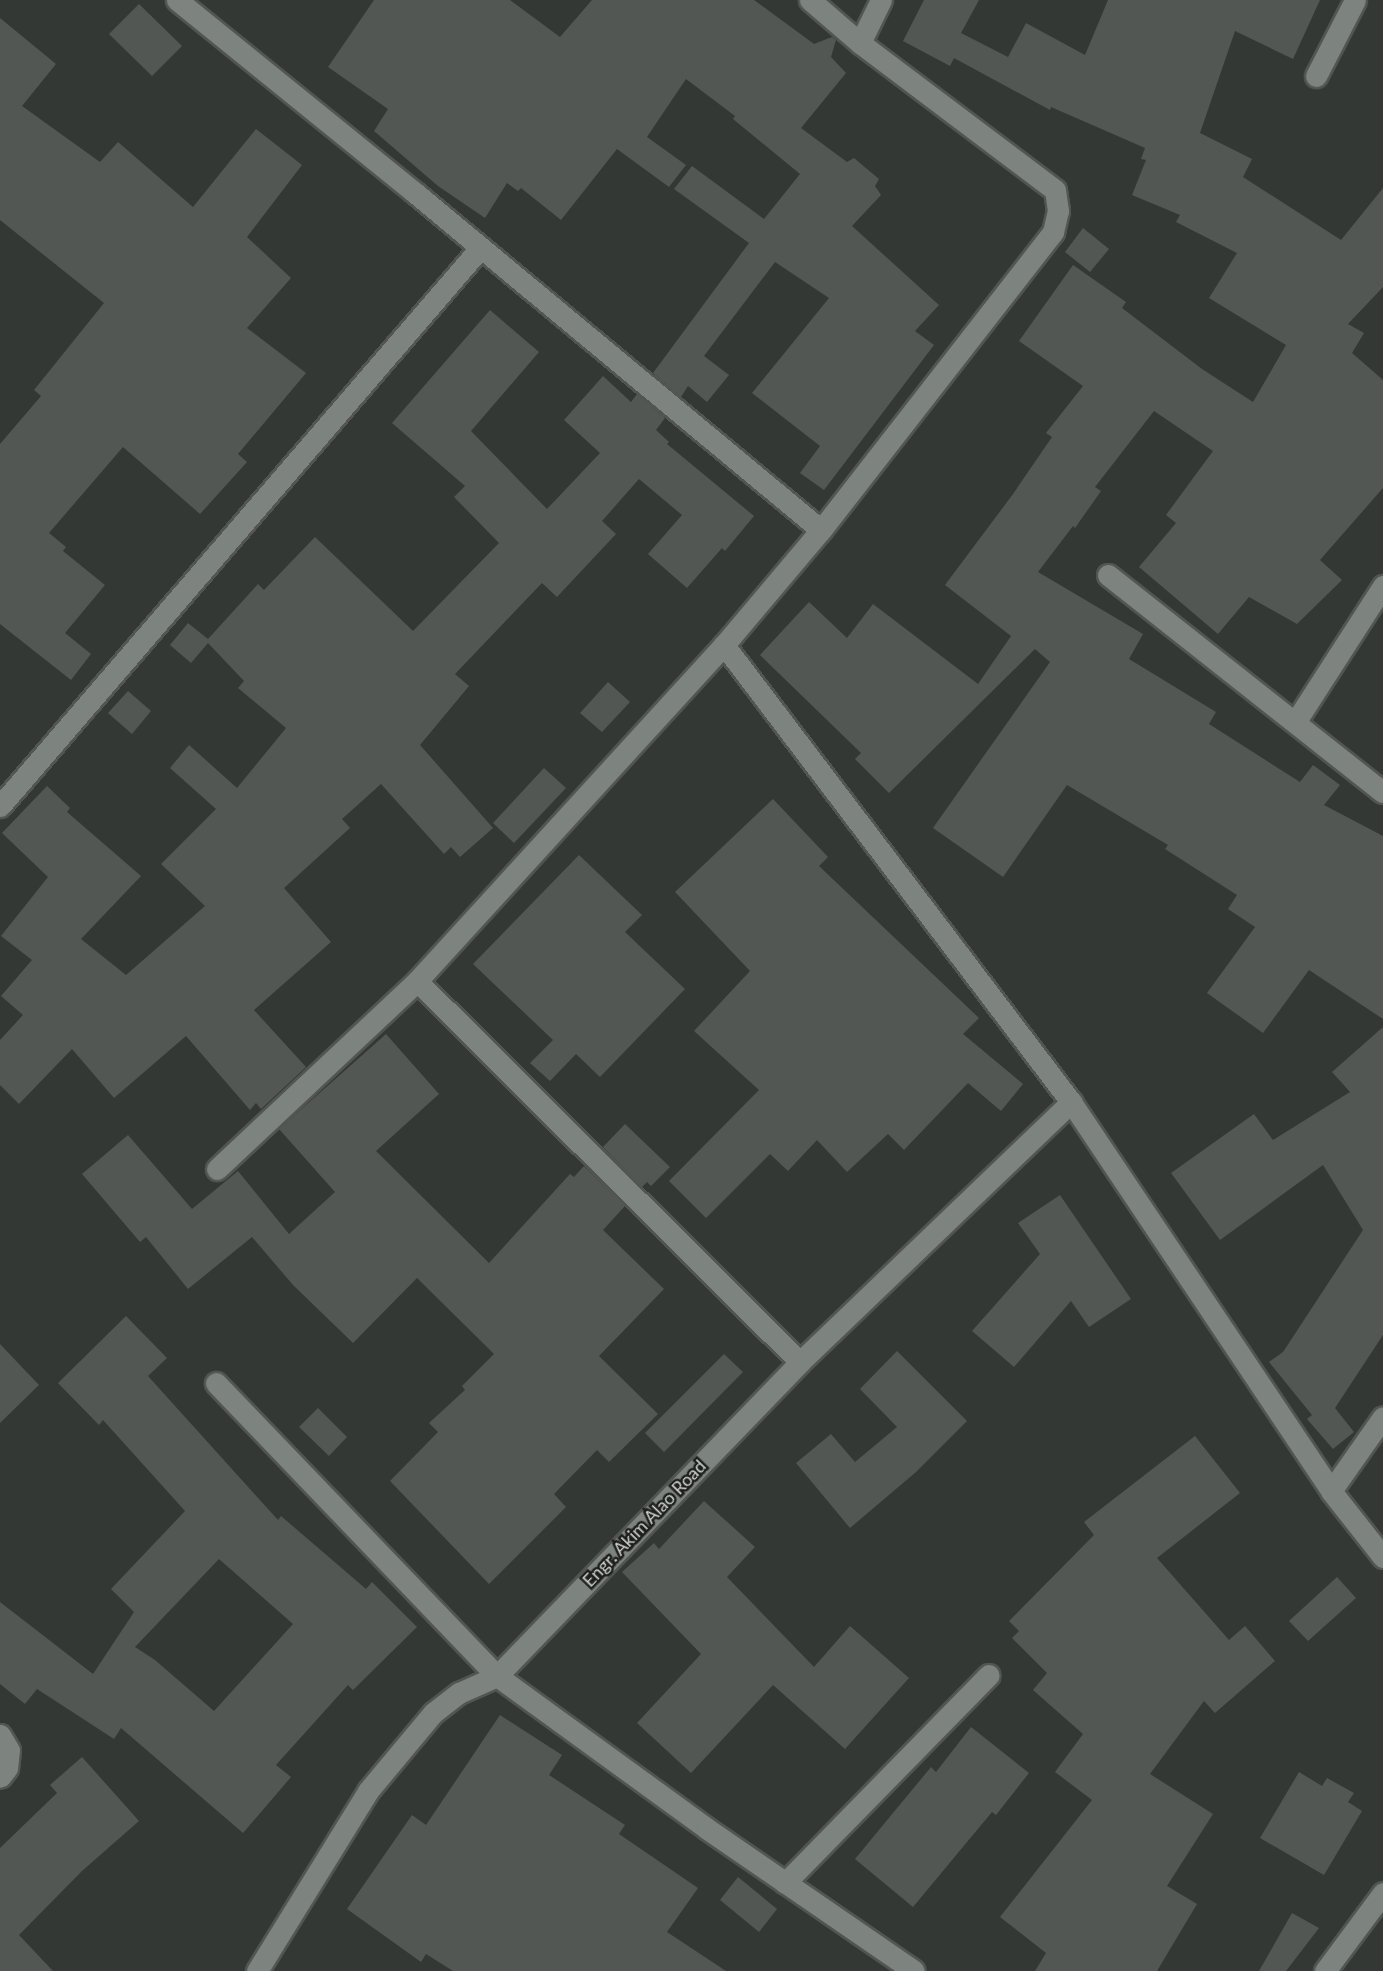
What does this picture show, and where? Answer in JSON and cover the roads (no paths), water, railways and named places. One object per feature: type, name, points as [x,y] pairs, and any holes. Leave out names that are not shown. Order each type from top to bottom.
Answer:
[{"type":"street","points":[[177,0],[481,247],[821,530]]},
{"type":"street","points":[[217,1169],[417,981],[724,645],[821,530],[1053,232],[1058,211],[1055,190],[860,43],[810,0]]},
{"type":"street","points":[[860,43],[881,0]]},
{"type":"street","points":[[1316,76],[1355,0]]},
{"type":"street","points":[[0,806],[481,247]]},
{"type":"street","points":[[1108,575],[1383,792]]},
{"type":"street","points":[[1296,721],[1383,586]]},
{"type":"street","points":[[724,645],[1071,1102],[1331,1491],[1383,1557]]},
{"type":"street","points":[[417,981],[800,1362]]},
{"type":"street","name":"Engr. Akim Alao Road","points":[[257,1971],[368,1791],[433,1713],[459,1693],[497,1675],[800,1362],[1071,1102]]},
{"type":"street","points":[[216,1384],[497,1675],[785,1883],[914,1971]]},
{"type":"street","points":[[1331,1491],[1383,1417]]},
{"type":"street","points":[[785,1883],[989,1675]]},
{"type":"street","points":[[0,1735],[9,1750],[7,1768],[0,1777]]},
{"type":"street","points":[[1325,1971],[1383,1893]]}]
